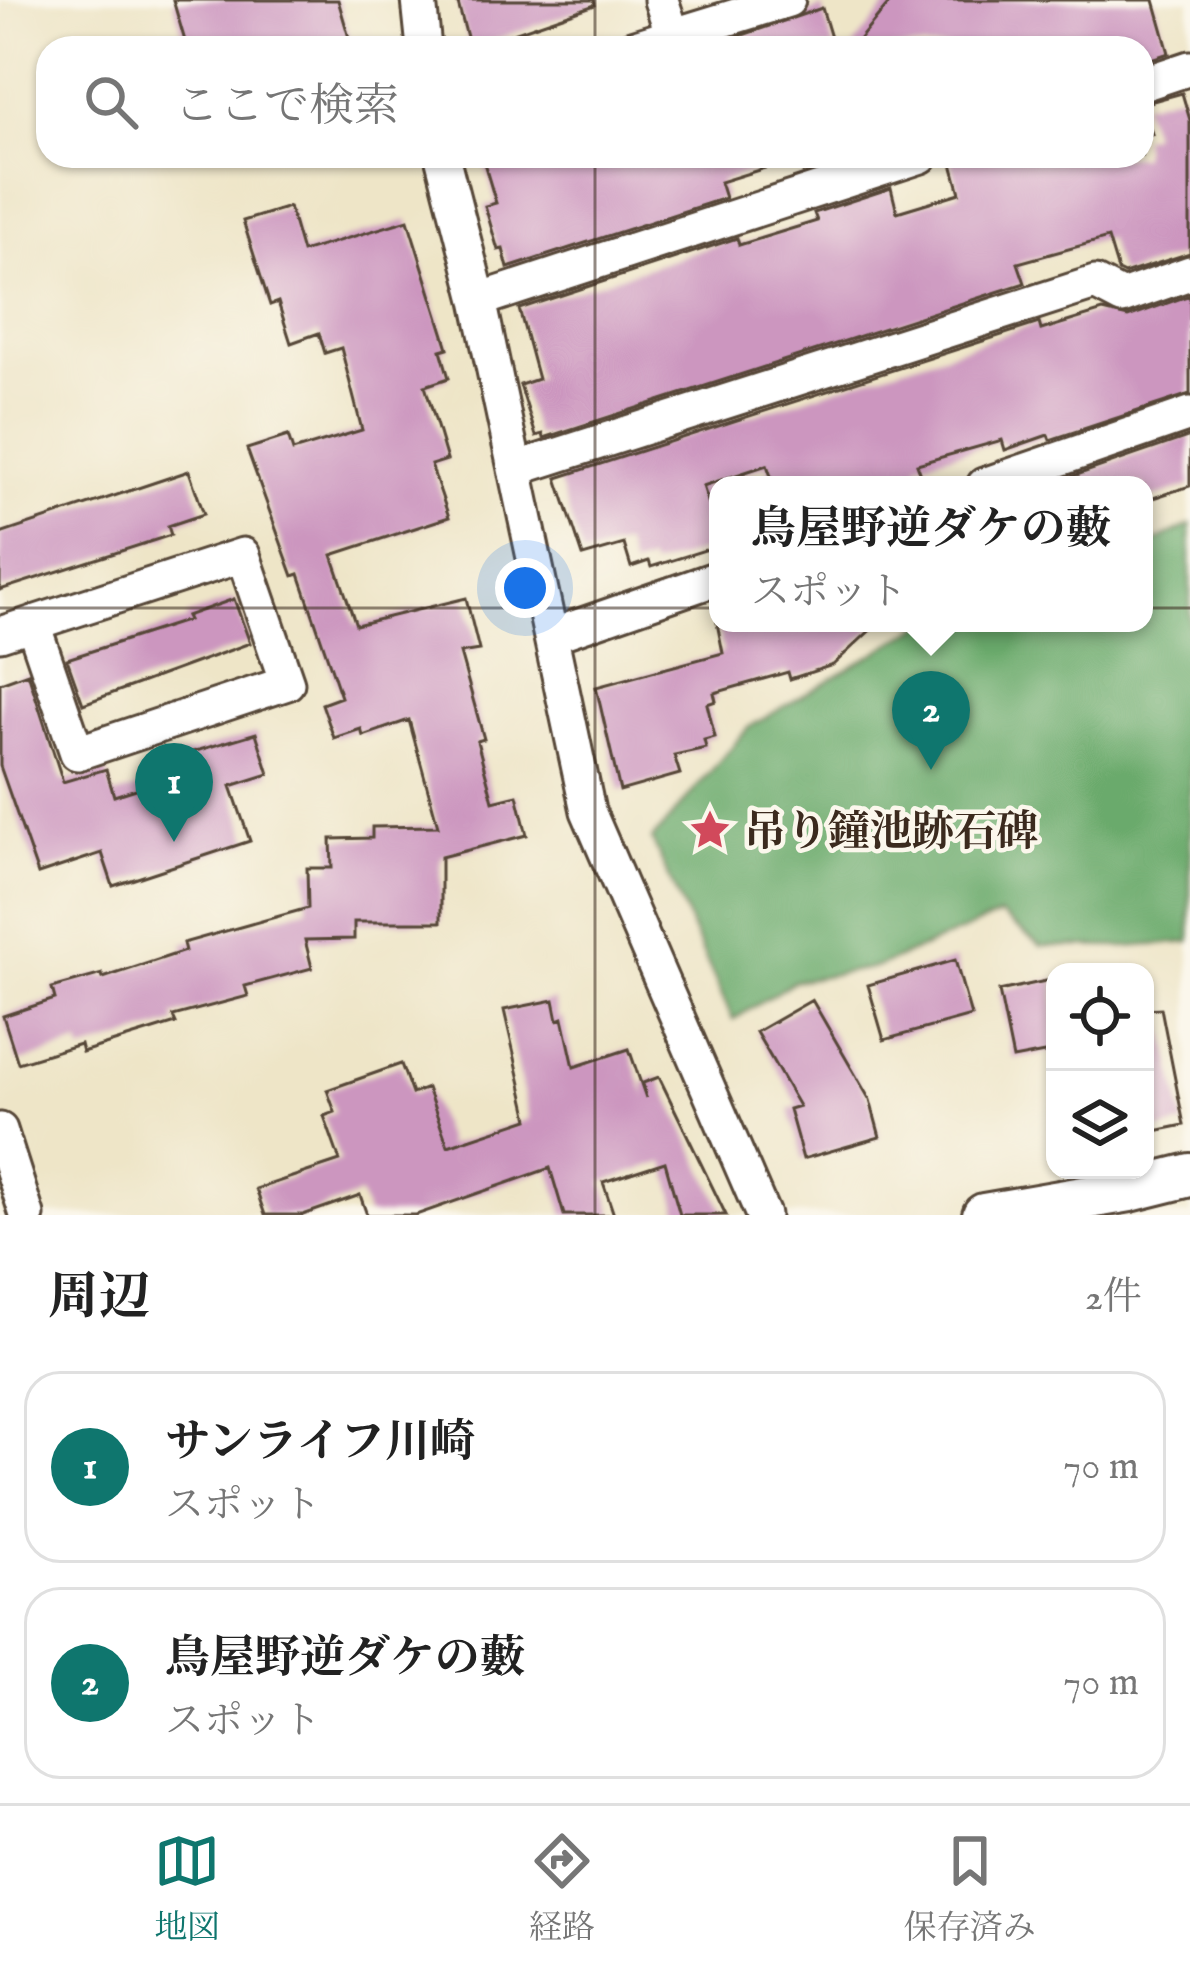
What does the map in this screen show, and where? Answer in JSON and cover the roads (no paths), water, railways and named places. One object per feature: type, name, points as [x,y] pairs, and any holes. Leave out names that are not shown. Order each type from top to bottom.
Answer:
[{"type":"street","points":[[419,0],[423,36]]},
{"type":"street","points":[[661,0],[673,36],[788,0]]},
{"type":"street","points":[[1154,80],[1190,68]]},
{"type":"street","points":[[445,168],[479,300],[588,811],[763,1215]]},
{"type":"street","points":[[479,300],[883,168]]},
{"type":"street","points":[[515,469],[1095,283],[1122,297],[1190,273]]},
{"type":"street","points":[[1010,476],[1190,413]]},
{"type":"street","points":[[0,634],[243,556],[286,683],[76,753],[33,624]]},
{"type":"street","points":[[551,636],[709,581]]},
{"type":"street","points":[[0,1130],[27,1215]]},
{"type":"street","points":[[984,1215],[1190,1175]]},
{"type":"place","name":"鳥屋野逆ダケの藪","points":[[931,770]]},
{"type":"place","name":"吊り鐘池跡石碑","points":[[710,830]]},
{"type":"place","name":"サンライフ川崎","points":[[174,842]]}]
